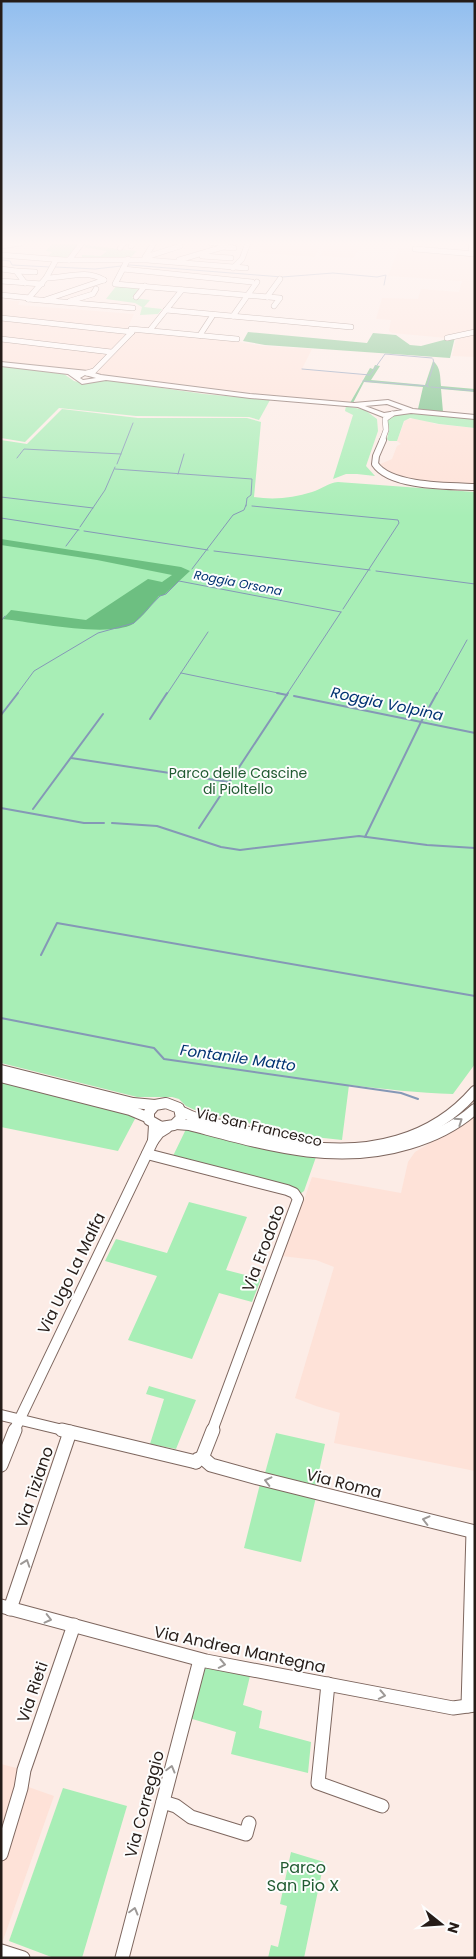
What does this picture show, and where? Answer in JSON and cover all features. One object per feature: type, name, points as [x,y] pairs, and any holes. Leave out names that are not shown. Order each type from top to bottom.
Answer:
[{"type":"main road","points":[[1,364],[250,396],[354,405],[372,409],[475,417]]},
{"type":"main road","points":[[66,372],[83,382],[91,375]]},
{"type":"main road","points":[[76,378],[91,375]]},
{"type":"main road","points":[[372,409],[388,402],[397,411]]},
{"type":"street","points":[[91,375],[127,334]]},
{"type":"street","points":[[194,334],[237,339]]},
{"type":"street","points":[[447,338],[464,334]]},
{"type":"street","points":[[1,339],[111,352]]},
{"type":"street","points":[[372,409],[381,421],[382,430],[371,461],[371,467],[376,473],[390,479],[475,487]]},
{"type":"street","points":[[397,411],[384,421],[386,430],[376,458],[376,467],[390,477],[419,482]]},
{"type":"street","points":[[1,1070],[134,1103],[155,1106],[170,1103],[180,1111],[180,1118],[171,1126],[151,1122],[130,1110],[1,1077]]},
{"type":"street","name":"Via San Francesco","points":[[180,1111],[200,1120],[310,1147],[355,1148],[388,1143],[429,1129],[462,1108],[475,1091]]},
{"type":"street","points":[[151,1122],[149,1112],[155,1106]]},
{"type":"street","name":"Via San Francesco","points":[[171,1126],[189,1125],[302,1153],[329,1156],[355,1155],[392,1150],[433,1136],[449,1128],[475,1109]]},
{"type":"street","name":"Via Ugo La Malfa","points":[[151,1122],[153,1141]]},
{"type":"street","name":"Via Ugo La Malfa","points":[[1,1465],[19,1419],[153,1141],[159,1133],[171,1126]]},
{"type":"street","name":"Via Erodoto","points":[[147,1154],[287,1190],[298,1199],[201,1461]]},
{"type":"street","name":"Via Roma","points":[[1,1415],[201,1461],[258,1478],[474,1532]]},
{"type":"street","name":"Via Tiziano","points":[[6,1608],[70,1432]]},
{"type":"street","points":[[471,1705],[474,1532]]},
{"type":"street","name":"Via Andrea Mantegna","points":[[6,1608],[200,1660],[453,1708],[471,1705]]},
{"type":"street","name":"Via Rieti","points":[[1,1854],[21,1788],[24,1770],[74,1625]]},
{"type":"street","name":"Via Correggio","points":[[122,1958],[200,1660]]},
{"type":"street","points":[[328,1684],[318,1784],[382,1806]]},
{"type":"street","points":[[163,1802],[176,1806],[191,1817],[246,1834],[248,1823]]},
{"type":"street","points":[[1,1951],[23,1958]]},
{"type":"shaded area","points":[[1,334],[174,334],[216,338],[264,346],[312,349],[302,369],[365,375],[350,403],[252,393],[1,362]]},
{"type":"shaded area","points":[[407,334],[475,334],[475,357],[452,356],[457,335],[446,338]]},
{"type":"shaded area","points":[[418,418],[435,424],[475,428],[475,486],[395,477],[378,465],[392,459],[397,446],[401,444],[397,441],[405,420]]},
{"type":"shaded area","points":[[475,1116],[475,1471],[334,1443],[340,1413],[295,1398],[334,1267],[316,1260],[281,1256],[300,1203],[304,1200],[312,1177],[401,1193],[408,1162],[415,1152]]},
{"type":"shaded area","points":[[1,1764],[24,1770],[20,1784],[54,1796],[1,1946]]},
{"type":"green space","points":[[247,334],[274,334],[367,343],[372,334],[389,334],[396,335],[410,345],[421,346],[455,337],[450,358],[265,345],[243,341]]},
{"type":"green space","points":[[433,361],[439,369],[441,386],[475,389],[475,392],[441,389],[443,412],[440,412],[418,409],[423,387],[364,382],[353,403],[350,403],[370,368],[373,369],[375,365],[380,366],[371,380],[425,385]]},
{"type":"green space","points":[[1,366],[64,374],[74,381],[82,383],[107,380],[204,394],[270,400],[259,420],[249,417],[136,416],[59,408],[25,442],[1,438]]},
{"type":"green space","points":[[346,406],[365,410],[377,419],[378,431],[366,466],[375,476],[346,474],[333,479],[353,415],[345,411]]},
{"type":"green space","name":"Parco delle Cascine di Pioltello","points":[[62,409],[138,418],[247,418],[261,422],[254,497],[283,498],[298,496],[338,482],[475,492],[475,1064],[453,1094],[349,1085],[342,1140],[296,1135],[195,1110],[186,1106],[179,1099],[172,1097],[137,1097],[1,1063],[1,440],[27,444]]},
{"type":"green space","points":[[407,412],[475,418],[475,428],[439,424],[410,418],[404,421],[397,441],[389,441],[387,439],[389,429],[387,420],[394,415]]},
{"type":"green space","points":[[1,539],[181,567],[190,571],[164,595],[159,596],[137,621],[121,628],[106,630],[70,628],[3,619],[11,610],[86,620],[148,579],[162,582],[172,575],[97,560],[1,545]]},
{"type":"green space","points":[[1,1079],[137,1115],[118,1151],[1,1127]]},
{"type":"green space","points":[[187,1127],[288,1153],[316,1157],[304,1191],[300,1194],[173,1156]]},
{"type":"green space","points":[[189,1202],[247,1217],[226,1270],[261,1279],[252,1302],[219,1293],[192,1359],[128,1340],[157,1276],[105,1261],[116,1239],[167,1253]]},
{"type":"green space","points":[[149,1386],[196,1400],[176,1449],[150,1444],[164,1399],[146,1394]]},
{"type":"green space","points":[[276,1433],[325,1444],[316,1485],[265,1473]]},
{"type":"green space","points":[[260,1484],[316,1497],[301,1562],[244,1548]]},
{"type":"green space","points":[[203,1663],[250,1676],[243,1705],[262,1711],[259,1728],[311,1742],[308,1773],[231,1754],[236,1732],[189,1718]]},
{"type":"green space","points":[[63,1788],[127,1806],[82,1958],[54,1958],[9,1941]]},
{"type":"green space","name":"Parco San Pio X","points":[[291,1852],[324,1862],[304,1958],[268,1958],[271,1945],[278,1947],[287,1906],[280,1904]]},
{"type":"waterway","points":[[302,369],[370,375],[385,354],[432,358]]},
{"type":"waterway","points":[[427,386],[434,363],[433,359]]},
{"type":"waterway","points":[[363,381],[427,386]]},
{"type":"waterway","points":[[431,387],[475,391]]},
{"type":"waterway","points":[[121,454],[133,423]]},
{"type":"waterway","points":[[17,458],[24,449],[121,454]]},
{"type":"waterway","points":[[117,464],[121,454]]},
{"type":"waterway","points":[[178,474],[184,454]]},
{"type":"waterway","points":[[93,508],[105,490],[115,467]]},
{"type":"waterway","points":[[115,469],[178,474]]},
{"type":"waterway","points":[[178,474],[252,479],[251,495],[247,498],[246,506]]},
{"type":"waterway","points":[[1,497],[93,508]]},
{"type":"waterway","points":[[207,550],[233,515],[244,510],[246,505]]},
{"type":"waterway","points":[[252,506],[398,520],[399,523],[369,570]]},
{"type":"waterway","points":[[80,527],[93,508]]},
{"type":"waterway","points":[[1,518],[79,530]]},
{"type":"waterway","points":[[66,546],[78,530]]},
{"type":"waterway","points":[[84,531],[207,550]]},
{"type":"waterway","points":[[192,569],[207,550]]},
{"type":"waterway","points":[[214,551],[369,570]]},
{"type":"waterway","points":[[343,609],[369,570]]},
{"type":"waterway","points":[[376,571],[475,584]]},
{"type":"waterway","name":"Roggia Orsona","points":[[17,694],[34,671],[98,633],[134,623],[160,596],[166,594],[179,581],[341,612],[287,694]]},
{"type":"waterway","name":"Roggia Volpina","points":[[1,621],[5,616]]},
{"type":"waterway","points":[[167,694],[208,632]]},
{"type":"waterway","points":[[437,694],[467,640]]},
{"type":"waterway","points":[[181,673],[283,694]]},
{"type":"waterway","name":"Roggia Orsona","points":[[1,715],[18,693]]},
{"type":"waterway","points":[[150,719],[167,693]]},
{"type":"waterway","points":[[277,693],[287,695]]},
{"type":"waterway","points":[[421,722],[437,693]]},
{"type":"waterway","points":[[199,828],[287,695]]},
{"type":"waterway","name":"Roggia Volpina","points":[[294,696],[421,722]]},
{"type":"waterway","points":[[33,809],[103,714]]},
{"type":"waterway","points":[[365,837],[421,722]]},
{"type":"waterway","name":"Roggia Volpina","points":[[421,722],[475,733]]},
{"type":"waterway","points":[[71,758],[229,782]]},
{"type":"waterway","points":[[1,808],[84,823],[104,823]]},
{"type":"waterway","points":[[112,823],[157,826],[221,847],[240,850],[365,837]]},
{"type":"waterway","points":[[365,837],[427,845],[475,848]]},
{"type":"waterway","points":[[41,955],[57,923],[475,996]]},
{"type":"waterway","name":"Fontanile Matto","points":[[1,1018],[154,1048],[164,1059],[401,1093],[418,1099]]}]
